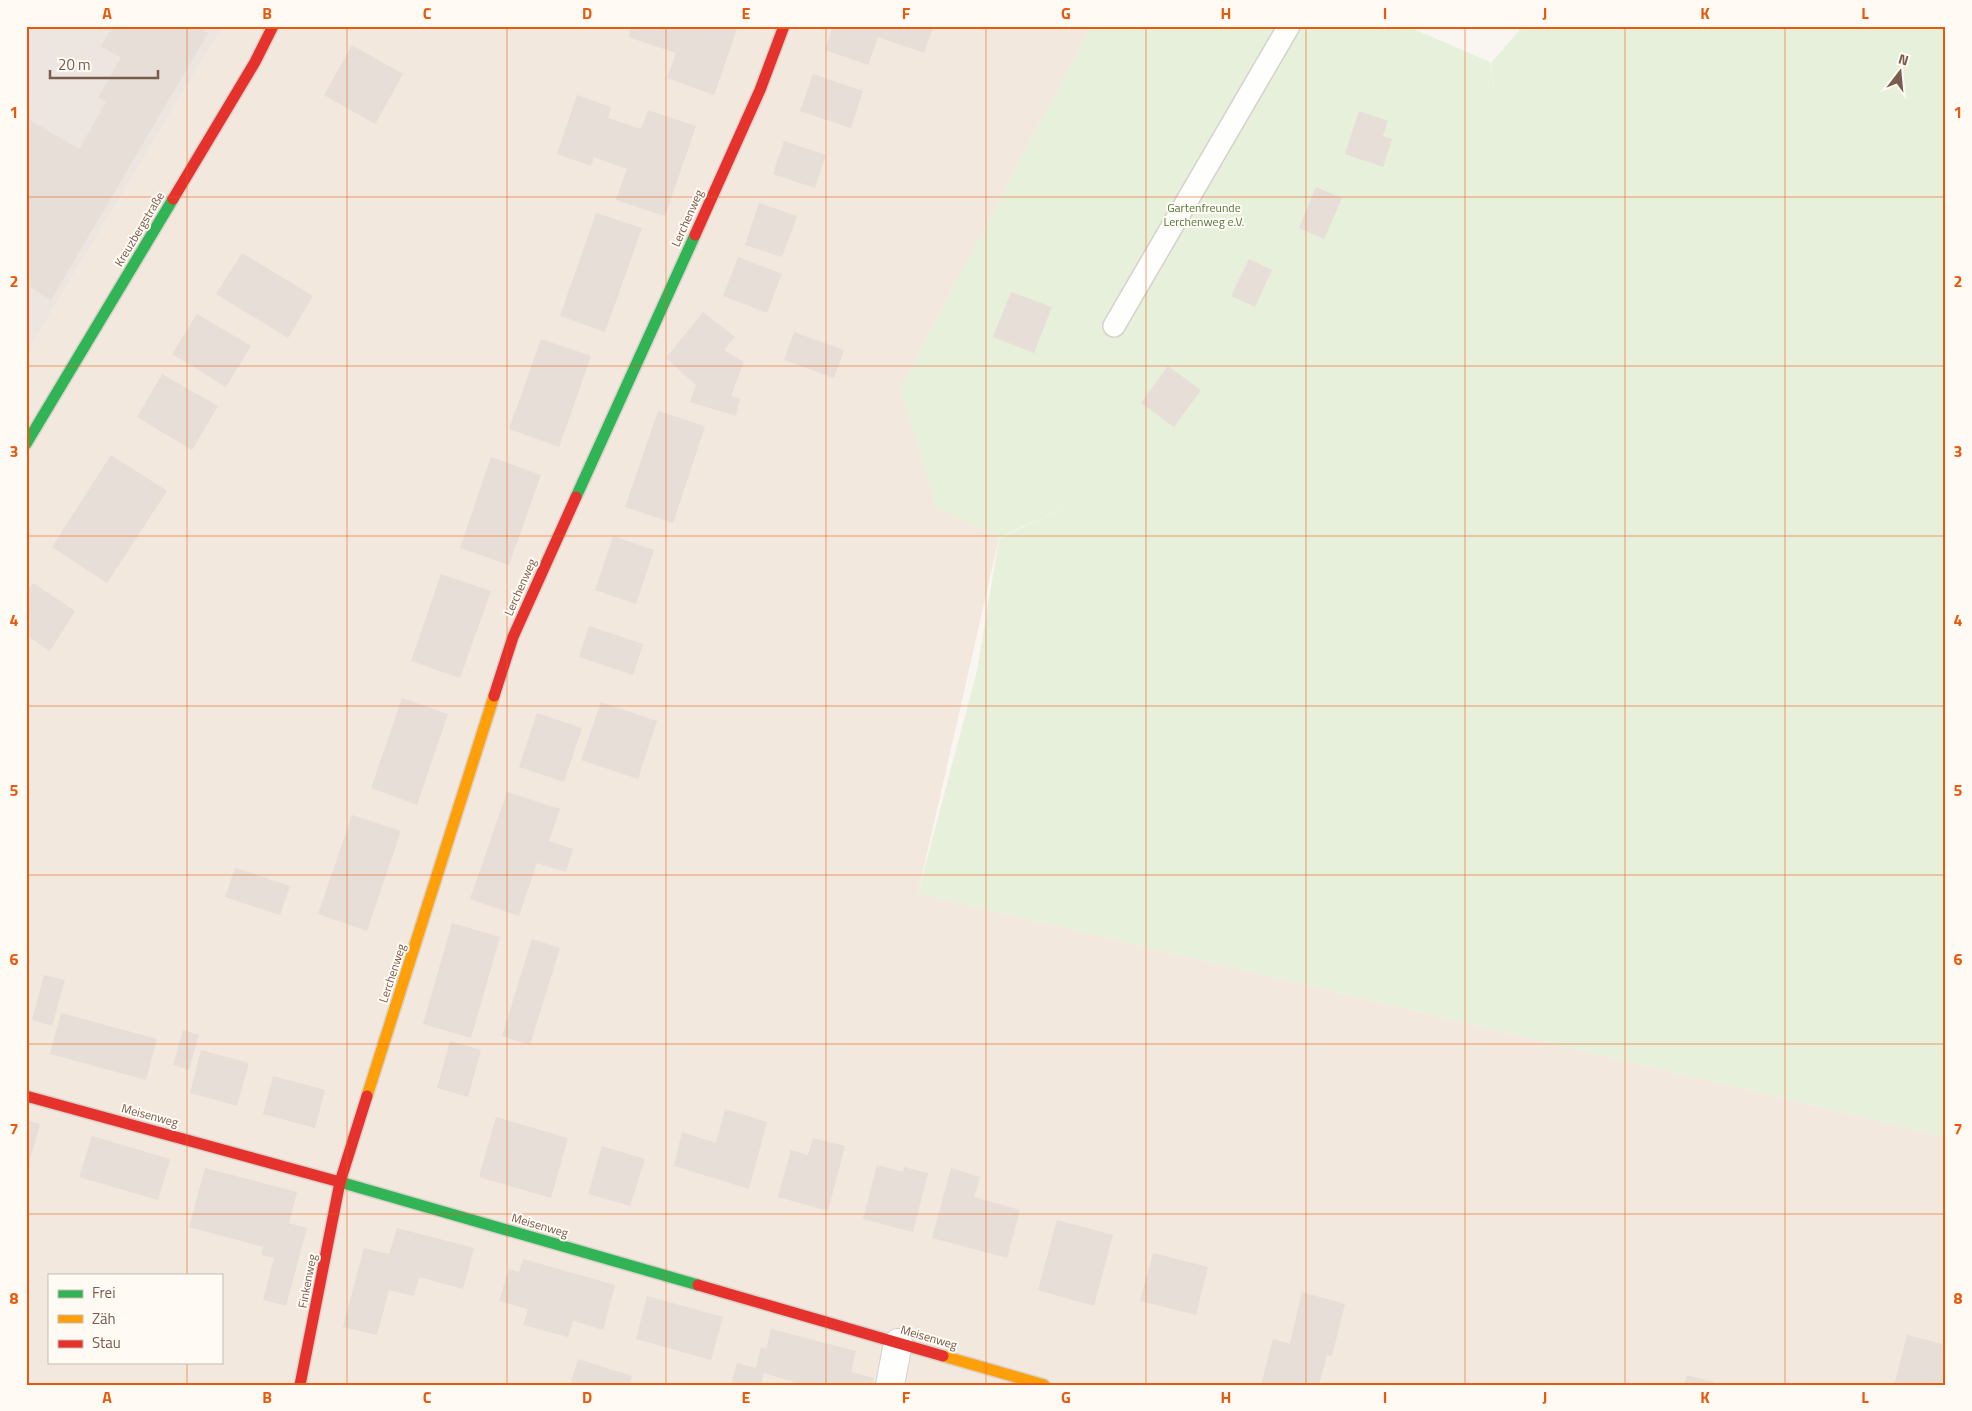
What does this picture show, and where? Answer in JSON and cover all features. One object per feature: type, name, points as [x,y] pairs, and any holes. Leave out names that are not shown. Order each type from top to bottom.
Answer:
[{"type":"street","name":"Kreuzbergstraße","points":[[26,444],[254,62],[273,26]]},
{"type":"street","name":"Lerchenweg","points":[[340,1182],[513,636],[760,90],[784,26]]},
{"type":"street","name":"Meisenweg","points":[[26,1096],[340,1182],[1044,1385]]},
{"type":"street","name":"Finkenweg","points":[[300,1385],[340,1182]]},
{"type":"street","points":[[890,1385],[898,1343]]},
{"type":"lane","points":[[1114,326],[1289,26]]},
{"type":"shaded area","points":[[26,26],[223,26],[26,354]]},
{"type":"shaded area","points":[[223,26],[1091,26],[900,389],[937,507],[999,538],[918,893],[1946,1137],[1946,1385],[26,1385],[26,354]]},
{"type":"green space","name":"Gartenfreunde Lerchenweg e.V.","points":[[1091,26],[1407,26],[1490,62],[1495,95],[1491,63],[1519,31],[1520,26],[1946,26],[1946,1137],[918,893],[977,671],[999,539],[1080,500],[999,538],[936,507],[900,389]]},
{"type":"building","points":[[113,26],[197,26],[208,33],[51,300],[26,285],[26,118],[79,149],[106,102],[98,97],[121,58],[101,46]]},
{"type":"building","points":[[632,26],[738,26],[714,95],[667,78],[676,53],[628,37]]},
{"type":"building","points":[[833,26],[934,26],[924,53],[878,37],[868,65],[825,50]]},
{"type":"building","points":[[352,45],[403,74],[375,124],[324,95]]},
{"type":"building","points":[[813,74],[863,91],[851,128],[800,111]]},
{"type":"building","points":[[577,95],[611,107],[608,118],[641,129],[648,110],[696,126],[665,216],[616,200],[627,169],[594,157],[591,166],[557,154]]},
{"type":"building","points":[[1359,111],[1388,121],[1383,136],[1392,139],[1383,167],[1345,154]]},
{"type":"building","points":[[784,141],[826,155],[815,188],[773,174]]},
{"type":"building","points":[[1316,187],[1342,198],[1324,239],[1299,228]]},
{"type":"building","points":[[759,203],[797,216],[782,257],[745,245]]},
{"type":"building","points":[[596,213],[642,228],[605,332],[560,316]]},
{"type":"building","points":[[242,253],[313,296],[288,338],[216,294]]},
{"type":"building","points":[[738,257],[782,274],[767,313],[723,296]]},
{"type":"building","points":[[1249,259],[1272,270],[1255,307],[1231,296]]},
{"type":"building","points":[[1011,292],[1052,307],[1034,353],[993,337]]},
{"type":"building","points":[[703,312],[735,337],[724,350],[744,362],[731,396],[740,399],[736,416],[690,402],[696,385],[666,358]]},
{"type":"building","points":[[197,314],[251,346],[226,387],[172,354]]},
{"type":"building","points":[[794,332],[844,350],[834,378],[784,360]]},
{"type":"building","points":[[541,339],[591,356],[559,447],[509,429]]},
{"type":"building","points":[[1168,366],[1201,390],[1174,427],[1141,403]]},
{"type":"building","points":[[162,374],[218,406],[192,450],[137,417]]},
{"type":"building","points":[[658,411],[705,426],[673,523],[625,507]]},
{"type":"building","points":[[111,455],[167,491],[107,583],[52,547]]},
{"type":"building","points":[[491,457],[541,475],[509,565],[460,548]]},
{"type":"building","points":[[613,536],[654,550],[636,604],[595,590]]},
{"type":"building","points":[[441,574],[491,591],[460,678],[411,661]]},
{"type":"building","points":[[33,583],[75,611],[50,651],[26,635],[26,593]]},
{"type":"building","points":[[589,626],[643,644],[633,675],[579,657]]},
{"type":"building","points":[[402,698],[448,714],[417,805],[371,788]]},
{"type":"building","points":[[601,702],[657,721],[638,779],[581,760]]},
{"type":"building","points":[[537,713],[582,728],[564,782],[519,767]]},
{"type":"building","points":[[507,792],[560,809],[549,841],[573,849],[566,872],[537,863],[519,916],[470,899]]},
{"type":"building","points":[[352,815],[401,831],[367,931],[318,914]]},
{"type":"building","points":[[235,868],[290,886],[280,915],[225,897]]},
{"type":"building","points":[[452,923],[500,937],[471,1038],[423,1024]]},
{"type":"building","points":[[532,939],[560,948],[530,1045],[502,1036]]},
{"type":"building","points":[[44,975],[65,980],[52,1026],[32,1020]]},
{"type":"building","points":[[61,1013],[157,1039],[146,1080],[50,1054]]},
{"type":"building","points":[[183,1030],[199,1035],[189,1070],[173,1065]]},
{"type":"building","points":[[450,1041],[481,1050],[468,1097],[437,1088]]},
{"type":"building","points":[[201,1050],[249,1063],[237,1106],[190,1093]]},
{"type":"building","points":[[273,1076],[325,1090],[315,1128],[263,1114]]},
{"type":"building","points":[[725,1109],[767,1122],[749,1189],[674,1166],[682,1132],[716,1143]]},
{"type":"building","points":[[496,1117],[568,1138],[551,1198],[479,1177]]},
{"type":"building","points":[[26,1120],[40,1124],[27,1170],[26,1170]]},
{"type":"building","points":[[92,1136],[170,1159],[158,1200],[79,1177]]},
{"type":"building","points":[[813,1138],[845,1146],[828,1211],[778,1197],[791,1150],[808,1155]]},
{"type":"building","points":[[602,1146],[645,1159],[630,1206],[588,1194]]},
{"type":"building","points":[[877,1165],[903,1172],[904,1167],[928,1173],[913,1232],[863,1219]]},
{"type":"building","points":[[205,1168],[297,1192],[289,1223],[307,1228],[286,1306],[263,1300],[274,1258],[261,1255],[263,1247],[189,1227]]},
{"type":"building","points":[[951,1168],[980,1177],[974,1197],[1020,1210],[1007,1258],[932,1238]]},
{"type":"building","points":[[1057,1220],[1113,1235],[1094,1306],[1038,1290]]},
{"type":"building","points":[[397,1228],[474,1248],[463,1289],[419,1277],[414,1296],[389,1290],[377,1335],[343,1327],[364,1248],[389,1254]]},
{"type":"building","points":[[1153,1253],[1208,1267],[1196,1315],[1140,1301]]},
{"type":"building","points":[[523,1259],[615,1285],[603,1330],[573,1321],[568,1337],[523,1325],[528,1309],[499,1301],[509,1269],[519,1272]]},
{"type":"building","points":[[1302,1292],[1345,1304],[1332,1356],[1327,1355],[1319,1385],[1261,1385],[1273,1339],[1290,1344]]},
{"type":"building","points":[[647,1296],[723,1317],[711,1360],[636,1339]]},
{"type":"building","points":[[771,1329],[856,1351],[851,1372],[874,1378],[872,1385],[803,1385],[764,1373],[761,1385],[731,1385],[737,1363],[756,1368],[761,1347],[766,1349]]},
{"type":"building","points":[[1907,1335],[1946,1345],[1946,1385],[1894,1385]]},
{"type":"building","points":[[578,1359],[632,1376],[630,1385],[570,1385]]},
{"type":"building","points":[[1687,1375],[1714,1382],[1714,1385],[1684,1385]]},
{"type":"traffic: fast","points":[[26,444],[173,199]]},
{"type":"traffic: fast","points":[[576,497],[695,235]]},
{"type":"traffic: fast","points":[[340,1182],[698,1285]]},
{"type":"traffic: slow","points":[[367,1096],[494,696]]},
{"type":"traffic: slow","points":[[943,1356],[1044,1385]]},
{"type":"traffic: jam","points":[[173,199],[255,62],[273,26]]},
{"type":"traffic: jam","points":[[695,235],[760,90],[784,26]]},
{"type":"traffic: jam","points":[[494,696],[513,637],[576,497]]},
{"type":"traffic: jam","points":[[26,1096],[340,1182]]},
{"type":"traffic: jam","points":[[300,1385],[340,1182],[367,1096]]},
{"type":"traffic: jam","points":[[698,1285],[943,1356]]}]
